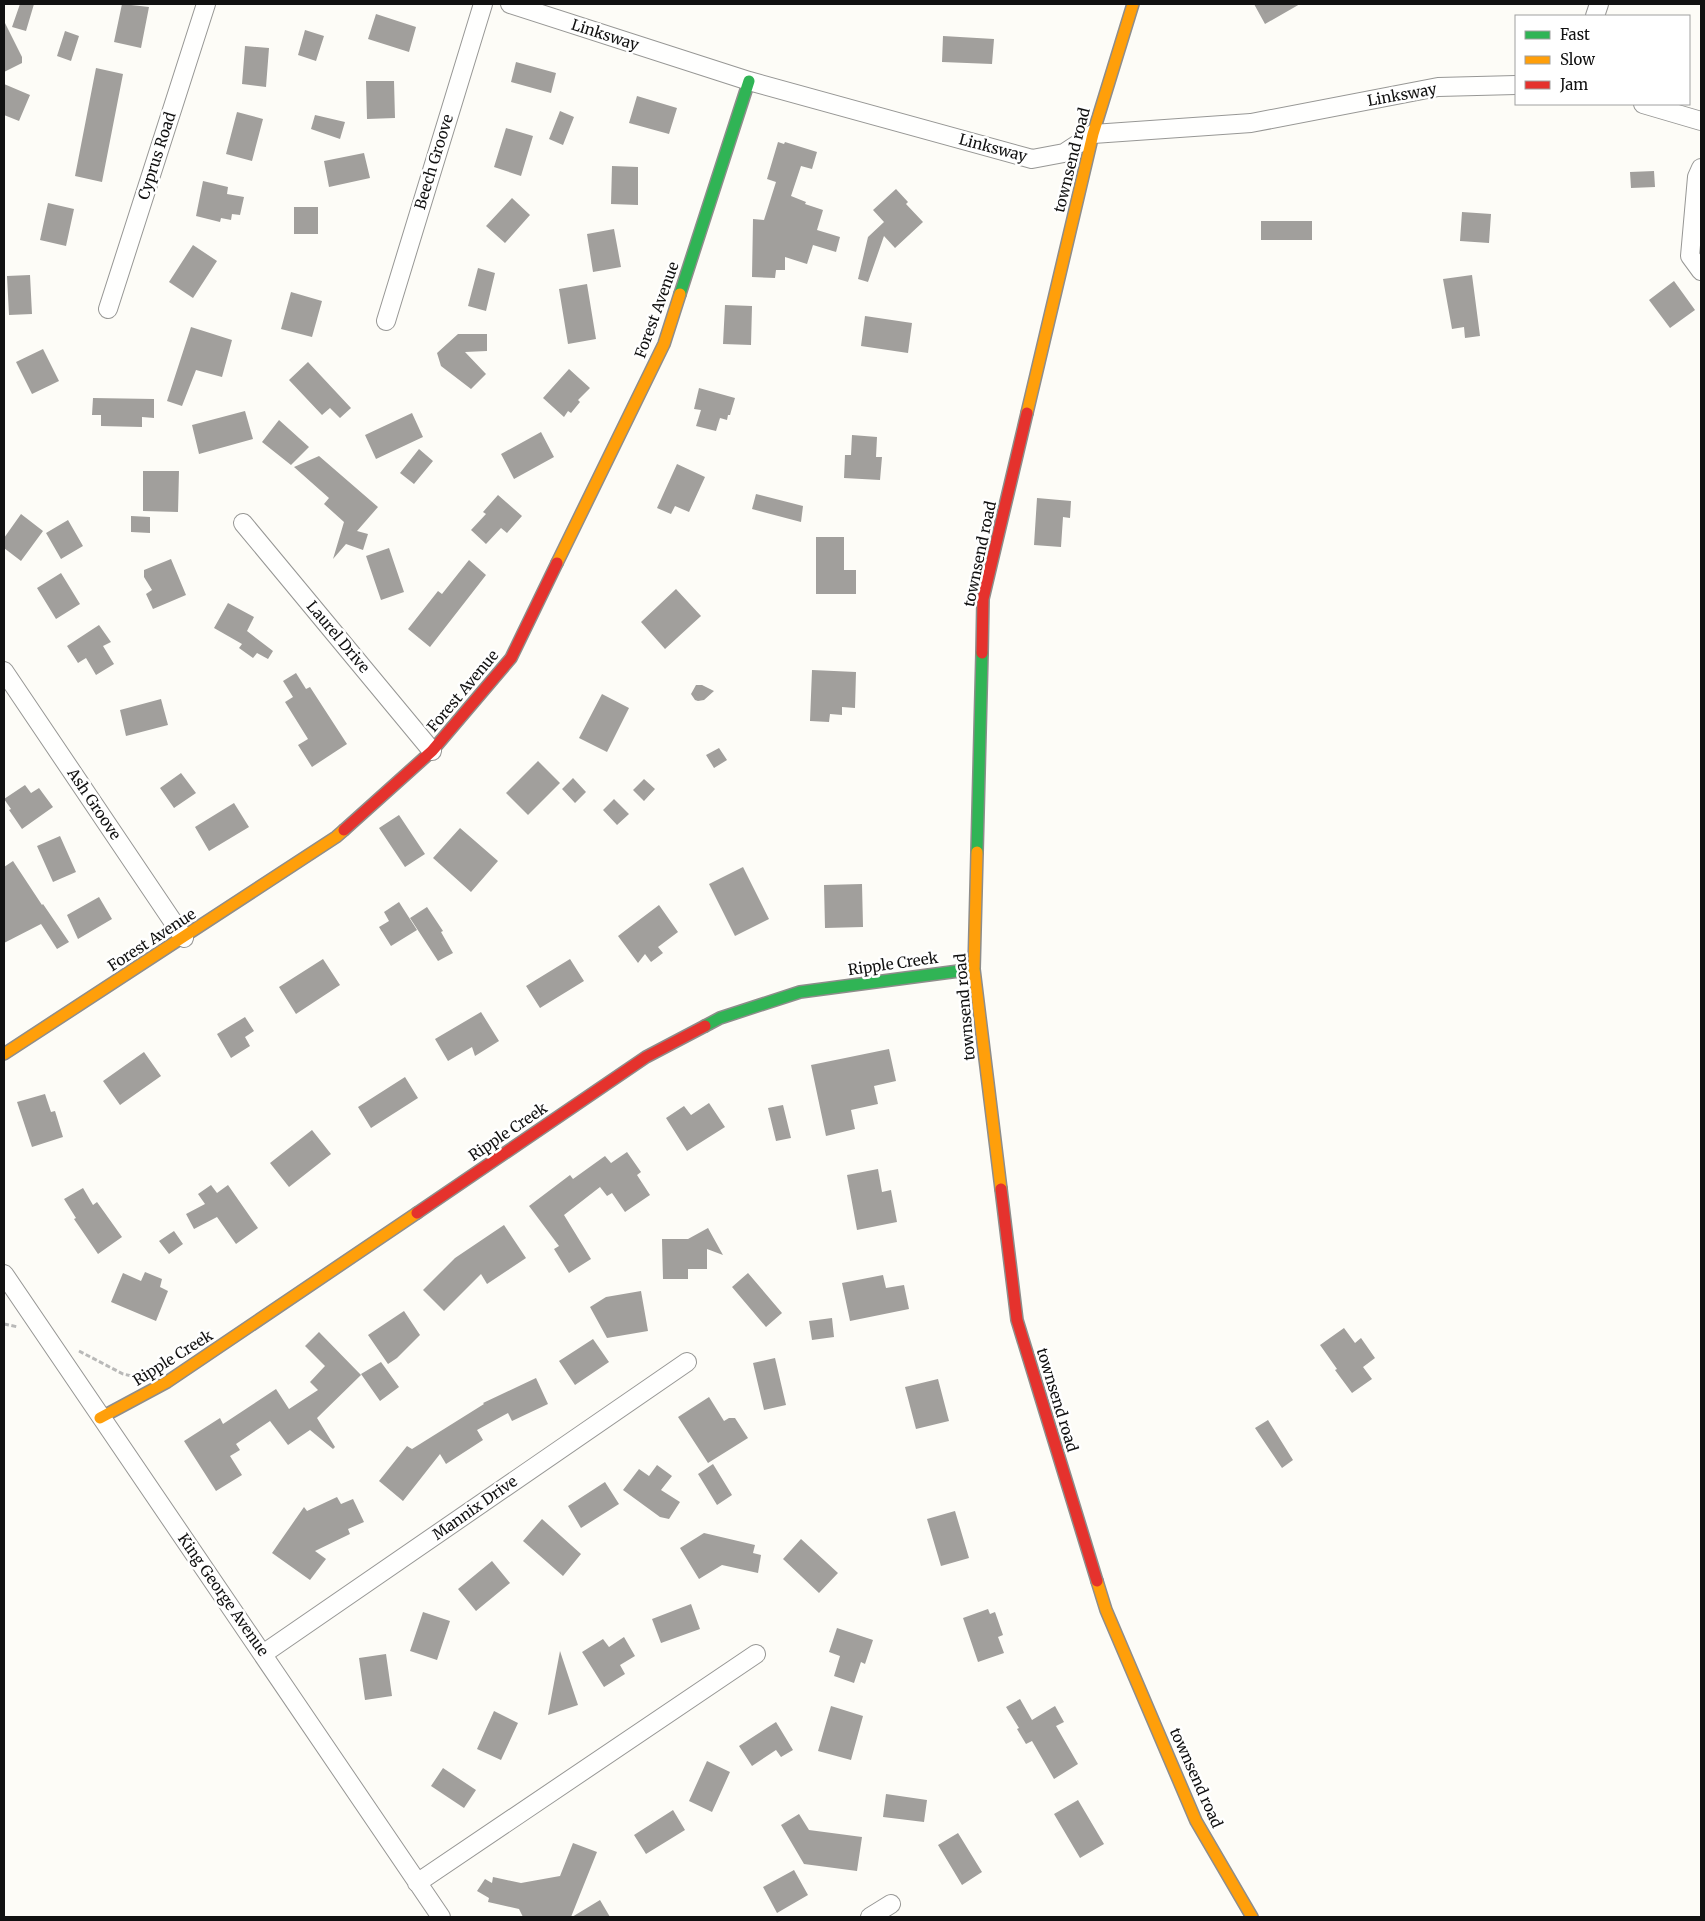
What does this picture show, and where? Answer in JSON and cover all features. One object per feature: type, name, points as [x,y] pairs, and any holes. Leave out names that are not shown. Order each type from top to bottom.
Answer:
[{"type":"street","name":"Cyprus Road","points":[[108,309],[206,4]]},
{"type":"street","name":"Beech Groove","points":[[386,321],[483,4]]},
{"type":"street","name":"Linksway","points":[[510,4],[749,82],[1032,159],[1064,153],[1093,134],[1251,123],[1438,87],[1515,85]]},
{"type":"street","name":"townsend road","points":[[1133,4],[1093,134],[983,599],[974,969],[1017,1320],[1106,1610],[1196,1821],[1252,1917]]},
{"type":"street","name":"Forest Avenue","points":[[4,1054],[336,837],[432,751],[511,658],[664,344],[749,82]]},
{"type":"street","points":[[1646,105],[1701,121]]},
{"type":"street","points":[[1701,168],[1698,178],[1690,256],[1701,271]]},
{"type":"street","name":"Laurel Drive","points":[[243,523],[432,751]]},
{"type":"street","name":"Ash Groove","points":[[4,671],[184,938]]},
{"type":"street","name":"Ripple Creek","points":[[100,1418],[168,1382],[646,1057],[720,1018],[800,992],[974,969]]},
{"type":"street","name":"King George Avenue","points":[[4,1274],[100,1418],[264,1654],[441,1917]]},
{"type":"street","name":"Mannix Drive","points":[[264,1654],[687,1362]]},
{"type":"street","points":[[418,1883],[756,1654]]},
{"type":"street","points":[[870,1917],[891,1904]]},
{"type":"path","points":[[70,1347],[123,1374],[168,1382]]},
{"type":"building","points":[[20,4],[34,4],[26,31],[12,27]]},
{"type":"building","points":[[122,4],[149,7],[141,48],[114,42]]},
{"type":"building","points":[[1254,4],[1300,4],[1265,24]]},
{"type":"building","points":[[376,14],[416,27],[409,52],[368,39]]},
{"type":"building","points":[[4,21],[22,57],[22,63],[4,72]]},
{"type":"building","points":[[305,30],[324,36],[316,61],[298,55]]},
{"type":"building","points":[[65,31],[79,36],[71,61],[57,56]]},
{"type":"building","points":[[943,36],[994,39],[992,64],[942,62]]},
{"type":"building","points":[[245,46],[269,48],[266,87],[242,84]]},
{"type":"building","points":[[516,62],[556,73],[551,93],[511,82]]},
{"type":"building","points":[[96,68],[123,74],[102,182],[75,176]]},
{"type":"building","points":[[366,81],[394,81],[395,118],[367,119]]},
{"type":"building","points":[[4,84],[30,95],[19,121],[4,115]]},
{"type":"building","points":[[637,96],[677,108],[669,134],[629,123]]},
{"type":"building","points":[[560,111],[574,117],[563,145],[549,139]]},
{"type":"building","points":[[237,112],[263,119],[252,161],[226,154]]},
{"type":"building","points":[[315,115],[345,122],[340,139],[311,129]]},
{"type":"building","points":[[506,128],[533,136],[521,176],[494,167]]},
{"type":"building","points":[[778,142],[784,144],[785,142],[817,152],[812,169],[801,166],[791,196],[806,202],[805,204],[823,210],[817,230],[840,237],[836,252],[813,245],[807,264],[785,257],[785,270],[776,270],[775,278],[752,277],[753,219],[764,220],[776,182],[767,179]]},
{"type":"building","points":[[364,153],[370,178],[329,187],[324,161]]},
{"type":"building","points":[[612,166],[638,167],[638,205],[611,204]]},
{"type":"building","points":[[1654,171],[1655,187],[1631,188],[1630,172]]},
{"type":"building","points":[[203,181],[228,187],[227,194],[244,197],[240,215],[232,214],[231,220],[221,218],[220,222],[196,216]]},
{"type":"building","points":[[896,189],[908,202],[906,204],[923,222],[895,248],[884,236],[868,282],[858,279],[868,237],[884,222],[873,210]]},
{"type":"building","points":[[512,198],[530,215],[505,243],[486,226]]},
{"type":"building","points":[[48,203],[74,209],[66,246],[40,240]]},
{"type":"building","points":[[294,207],[318,207],[318,234],[294,234]]},
{"type":"building","points":[[1462,212],[1491,214],[1489,243],[1460,241]]},
{"type":"building","points":[[1261,221],[1312,221],[1312,240],[1261,240]]},
{"type":"building","points":[[614,229],[621,267],[593,272],[587,234]]},
{"type":"building","points":[[193,245],[217,261],[193,298],[169,282]]},
{"type":"building","points":[[478,268],[495,273],[486,311],[468,306]]},
{"type":"building","points":[[30,275],[32,314],[9,315],[7,276]]},
{"type":"building","points":[[1472,275],[1480,336],[1465,338],[1464,327],[1452,329],[1443,279]]},
{"type":"building","points":[[1674,281],[1695,310],[1670,328],[1649,300]]},
{"type":"building","points":[[587,284],[596,339],[568,344],[559,289]]},
{"type":"building","points":[[291,292],[322,301],[312,337],[281,329]]},
{"type":"building","points":[[725,305],[752,306],[751,345],[723,344]]},
{"type":"building","points":[[865,316],[912,323],[908,353],[861,346]]},
{"type":"building","points":[[191,327],[232,340],[222,377],[196,370],[182,406],[167,401]]},
{"type":"building","points":[[458,334],[487,334],[487,351],[465,352],[486,374],[471,389],[441,366],[437,353]]},
{"type":"building","points":[[43,349],[59,381],[32,394],[16,362]]},
{"type":"building","points":[[308,362],[351,408],[340,418],[330,408],[322,415],[289,380]]},
{"type":"building","points":[[569,369],[590,388],[578,400],[580,402],[571,413],[568,411],[564,417],[543,398]]},
{"type":"building","points":[[699,388],[735,398],[730,415],[728,415],[727,420],[720,418],[716,431],[696,426],[701,410],[694,409]]},
{"type":"building","points":[[93,398],[154,399],[154,418],[142,417],[142,427],[101,426],[101,415],[92,415]]},
{"type":"building","points":[[245,411],[253,439],[199,454],[192,425]]},
{"type":"building","points":[[412,413],[423,437],[376,459],[365,435]]},
{"type":"building","points":[[279,420],[309,447],[291,465],[262,442]]},
{"type":"building","points":[[541,432],[554,457],[514,479],[501,454]]},
{"type":"building","points":[[852,435],[877,437],[876,457],[882,457],[880,480],[844,478],[845,455],[851,455]]},
{"type":"building","points":[[419,449],[433,461],[414,484],[400,473]]},
{"type":"building","points":[[319,456],[378,507],[357,531],[368,534],[363,550],[346,544],[333,559],[344,522],[324,504],[329,498],[294,467]]},
{"type":"building","points":[[677,464],[705,477],[689,512],[675,506],[671,514],[657,508]]},
{"type":"building","points":[[143,471],[179,471],[178,512],[143,511]]},
{"type":"building","points":[[756,494],[803,506],[801,522],[752,509]]},
{"type":"building","points":[[498,495],[522,516],[507,533],[501,528],[486,544],[471,530],[486,514],[483,512]]},
{"type":"building","points":[[1037,498],[1071,501],[1070,518],[1063,517],[1061,547],[1034,545]]},
{"type":"building","points":[[21,514],[43,531],[21,561],[4,548],[4,538]]},
{"type":"building","points":[[131,516],[150,517],[150,533],[131,532]]},
{"type":"building","points":[[68,520],[83,546],[61,559],[46,533]]},
{"type":"building","points":[[816,537],[844,537],[844,570],[856,570],[856,594],[816,594]]},
{"type":"building","points":[[389,548],[404,592],[381,600],[366,556]]},
{"type":"building","points":[[171,559],[186,595],[153,609],[146,594],[152,590],[144,577],[144,570]]},
{"type":"building","points":[[469,560],[486,575],[430,647],[408,629],[438,591],[442,594]]},
{"type":"building","points":[[61,573],[80,604],[56,619],[37,588]]},
{"type":"building","points":[[676,589],[701,616],[665,649],[641,622]]},
{"type":"building","points":[[228,603],[254,617],[247,631],[273,651],[268,659],[257,653],[253,658],[239,648],[242,644],[214,628]]},
{"type":"building","points":[[99,625],[111,642],[103,646],[114,664],[96,675],[86,658],[78,663],[67,646]]},
{"type":"building","points":[[812,670],[856,672],[855,708],[842,707],[842,715],[830,714],[829,722],[810,721]]},
{"type":"building","points":[[296,673],[306,689],[310,687],[347,744],[312,767],[298,745],[308,739],[285,702],[293,697],[283,681]]},
{"type":"building","points":[[696,685],[702,685],[714,691],[704,700],[695,700],[691,694]]},
{"type":"building","points":[[602,694],[629,708],[607,752],[579,738]]},
{"type":"building","points":[[161,699],[168,725],[126,736],[120,710]]},
{"type":"building","points":[[719,748],[727,760],[714,768],[706,755]]},
{"type":"building","points":[[538,761],[560,783],[528,815],[506,793]]},
{"type":"building","points":[[181,773],[196,793],[174,808],[160,788]]},
{"type":"building","points":[[573,778],[586,792],[575,803],[562,789]]},
{"type":"building","points":[[644,779],[655,789],[644,801],[633,790]]},
{"type":"building","points":[[25,785],[31,793],[39,788],[53,807],[22,829],[4,799]]},
{"type":"building","points":[[614,799],[629,814],[617,825],[603,810]]},
{"type":"building","points":[[234,803],[249,827],[209,851],[195,827]]},
{"type":"building","points":[[399,815],[425,854],[405,867],[379,828]]},
{"type":"building","points":[[460,828],[498,861],[471,892],[433,858]]},
{"type":"building","points":[[60,836],[76,872],[53,882],[37,846]]},
{"type":"building","points":[[13,861],[69,942],[57,949],[41,924],[4,943],[4,867]]},
{"type":"building","points":[[743,867],[769,919],[735,936],[709,884]]},
{"type":"building","points":[[862,884],[863,927],[825,928],[824,885]]},
{"type":"building","points":[[99,897],[112,919],[78,939],[67,915]]},
{"type":"building","points":[[399,902],[417,930],[391,946],[379,927],[389,921],[384,912]]},
{"type":"building","points":[[659,905],[678,932],[658,947],[663,953],[651,962],[645,954],[638,963],[618,936]]},
{"type":"building","points":[[427,907],[443,931],[441,932],[453,953],[438,961],[410,918]]},
{"type":"building","points":[[323,959],[340,985],[296,1014],[279,987]]},
{"type":"building","points":[[570,959],[584,981],[540,1008],[526,986]]},
{"type":"building","points":[[481,1012],[499,1041],[475,1056],[472,1047],[448,1061],[435,1039]]},
{"type":"building","points":[[245,1017],[254,1031],[245,1037],[250,1046],[231,1058],[217,1034]]},
{"type":"building","points":[[889,1049],[896,1081],[874,1086],[878,1104],[851,1110],[855,1129],[826,1136],[811,1065]]},
{"type":"building","points":[[144,1052],[161,1076],[120,1105],[103,1081]]},
{"type":"building","points":[[405,1077],[418,1098],[371,1128],[358,1107]]},
{"type":"building","points":[[45,1094],[51,1112],[55,1111],[63,1137],[32,1147],[17,1102]]},
{"type":"building","points":[[709,1103],[725,1127],[687,1151],[666,1118],[684,1106],[691,1115]]},
{"type":"building","points":[[783,1105],[791,1138],[776,1141],[768,1108]]},
{"type":"building","points":[[312,1130],[331,1154],[289,1187],[270,1163]]},
{"type":"building","points":[[627,1152],[641,1172],[637,1175],[650,1195],[625,1212],[612,1193],[607,1196],[600,1187],[564,1215],[591,1259],[569,1273],[554,1249],[559,1246],[529,1206],[570,1175],[573,1179],[605,1156],[611,1163]]},
{"type":"building","points":[[878,1169],[882,1192],[891,1190],[897,1222],[857,1230],[847,1175]]},
{"type":"building","points":[[211,1185],[217,1193],[228,1185],[258,1228],[236,1244],[217,1217],[194,1229],[186,1214],[205,1204],[198,1194]]},
{"type":"building","points":[[83,1188],[93,1205],[97,1202],[122,1237],[98,1254],[74,1219],[76,1218],[64,1199]]},
{"type":"building","points":[[504,1225],[526,1258],[487,1284],[481,1274],[444,1311],[423,1290],[455,1258]]},
{"type":"building","points":[[708,1228],[723,1255],[707,1249],[707,1269],[688,1269],[688,1279],[663,1279],[662,1239],[688,1239]]},
{"type":"building","points":[[174,1231],[183,1244],[169,1254],[159,1241]]},
{"type":"building","points":[[145,1272],[162,1279],[160,1287],[168,1291],[156,1321],[111,1302],[123,1273],[141,1281]]},
{"type":"building","points":[[748,1273],[782,1313],[766,1327],[732,1287]]},
{"type":"building","points":[[883,1275],[886,1288],[904,1285],[909,1309],[850,1321],[842,1283]]},
{"type":"building","points":[[641,1291],[648,1331],[607,1338],[590,1307],[606,1297]]},
{"type":"building","points":[[404,1311],[420,1335],[397,1358],[388,1364],[368,1335]]},
{"type":"building","points":[[832,1318],[834,1337],[812,1340],[809,1321]]},
{"type":"building","points":[[1344,1328],[1355,1343],[1361,1338],[1375,1358],[1363,1367],[1372,1379],[1352,1393],[1320,1345]]},
{"type":"building","points":[[319,1332],[361,1375],[317,1418],[335,1447],[333,1449],[310,1430],[288,1445],[270,1421],[236,1444],[240,1450],[230,1456],[242,1475],[216,1491],[184,1441],[220,1418],[223,1424],[276,1389],[289,1409],[318,1390],[310,1382],[325,1366],[305,1346]]},
{"type":"building","points":[[593,1339],[609,1362],[575,1385],[559,1361]]},
{"type":"building","points":[[775,1358],[786,1405],[764,1410],[753,1363]]},
{"type":"building","points":[[381,1362],[399,1387],[380,1401],[361,1374]]},
{"type":"building","points":[[536,1378],[548,1404],[512,1421],[508,1413],[477,1430],[483,1440],[446,1464],[440,1454],[403,1501],[379,1481],[407,1446],[412,1449],[483,1403]]},
{"type":"building","points":[[938,1379],[949,1421],[916,1429],[905,1387]]},
{"type":"building","points":[[709,1397],[724,1421],[729,1418],[735,1418],[748,1438],[708,1463],[678,1417]]},
{"type":"building","points":[[1268,1420],[1293,1460],[1282,1468],[1255,1428]]},
{"type":"building","points":[[713,1464],[732,1495],[717,1505],[698,1474]]},
{"type":"building","points":[[657,1465],[672,1476],[661,1490],[680,1502],[669,1519],[660,1517],[623,1490],[639,1469],[649,1476]]},
{"type":"building","points":[[605,1482],[619,1504],[581,1528],[568,1506]]},
{"type":"building","points":[[337,1497],[341,1504],[353,1499],[364,1522],[348,1529],[350,1534],[315,1551],[326,1559],[310,1580],[272,1553],[304,1507],[307,1511]]},
{"type":"building","points":[[955,1511],[969,1558],[941,1566],[927,1519]]},
{"type":"building","points":[[542,1519],[581,1554],[563,1576],[523,1541]]},
{"type":"building","points":[[704,1533],[755,1545],[753,1553],[761,1555],[758,1573],[722,1565],[699,1579],[680,1548]]},
{"type":"building","points":[[801,1539],[838,1573],[819,1593],[783,1559]]},
{"type":"building","points":[[492,1561],[510,1583],[476,1611],[458,1589]]},
{"type":"building","points":[[691,1604],[700,1629],[661,1643],[652,1619]]},
{"type":"building","points":[[988,1609],[990,1614],[995,1612],[1003,1635],[998,1637],[1004,1653],[978,1662],[963,1618]]},
{"type":"building","points":[[423,1612],[450,1621],[437,1660],[410,1651]]},
{"type":"building","points":[[837,1628],[873,1640],[865,1664],[861,1662],[854,1683],[834,1676],[840,1656],[829,1652]]},
{"type":"building","points":[[624,1637],[635,1656],[620,1665],[625,1674],[604,1687],[582,1652],[603,1639],[609,1647]]},
{"type":"building","points":[[560,1651],[578,1705],[548,1715]]},
{"type":"building","points":[[386,1654],[392,1696],[365,1700],[359,1658]]},
{"type":"building","points":[[1020,1699],[1032,1720],[1055,1706],[1064,1722],[1056,1726],[1078,1764],[1054,1779],[1032,1741],[1026,1744],[1006,1707]]},
{"type":"building","points":[[831,1706],[863,1716],[851,1760],[818,1751]]},
{"type":"building","points":[[494,1711],[518,1723],[501,1760],[477,1749]]},
{"type":"building","points":[[776,1722],[793,1750],[781,1757],[776,1750],[752,1766],[739,1746]]},
{"type":"building","points":[[707,1761],[730,1772],[712,1812],[689,1801]]},
{"type":"building","points":[[443,1768],[476,1790],[464,1808],[431,1786]]},
{"type":"building","points":[[886,1794],[927,1800],[924,1822],[883,1817]]},
{"type":"building","points":[[1078,1800],[1104,1844],[1080,1858],[1054,1814]]},
{"type":"building","points":[[673,1810],[685,1830],[646,1854],[634,1835]]},
{"type":"building","points":[[799,1814],[809,1830],[862,1837],[857,1871],[804,1864],[781,1825]]},
{"type":"building","points":[[958,1833],[982,1872],[962,1885],[938,1845]]},
{"type":"building","points":[[573,1843],[597,1852],[571,1917],[523,1917],[519,1909],[488,1902],[489,1898],[477,1891],[485,1879],[492,1883],[493,1877],[521,1883],[560,1876]]},
{"type":"building","points":[[794,1870],[808,1895],[777,1913],[763,1887]]},
{"type":"building","points":[[600,1900],[610,1917],[572,1917]]},
{"type":"traffic: fast","points":[[680,294],[749,81]]},
{"type":"traffic: fast","points":[[977,852],[982,653]]},
{"type":"traffic: fast","points":[[705,1026],[720,1018],[800,992],[974,969]]},
{"type":"traffic: slow","points":[[1027,413],[1093,134],[1133,4]]},
{"type":"traffic: slow","points":[[557,563],[664,344],[680,294]]},
{"type":"traffic: slow","points":[[4,1054],[344,830]]},
{"type":"traffic: slow","points":[[977,852],[974,969],[1001,1189]]},
{"type":"traffic: slow","points":[[100,1418],[167,1382],[417,1213]]},
{"type":"traffic: slow","points":[[1097,1581],[1106,1610],[1196,1821],[1252,1917]]},
{"type":"traffic: jam","points":[[982,653],[983,599],[1027,413]]},
{"type":"traffic: jam","points":[[344,830],[432,751],[511,658],[557,563]]},
{"type":"traffic: jam","points":[[417,1213],[646,1057],[705,1026]]},
{"type":"traffic: jam","points":[[1001,1189],[1017,1320],[1097,1581]]}]
